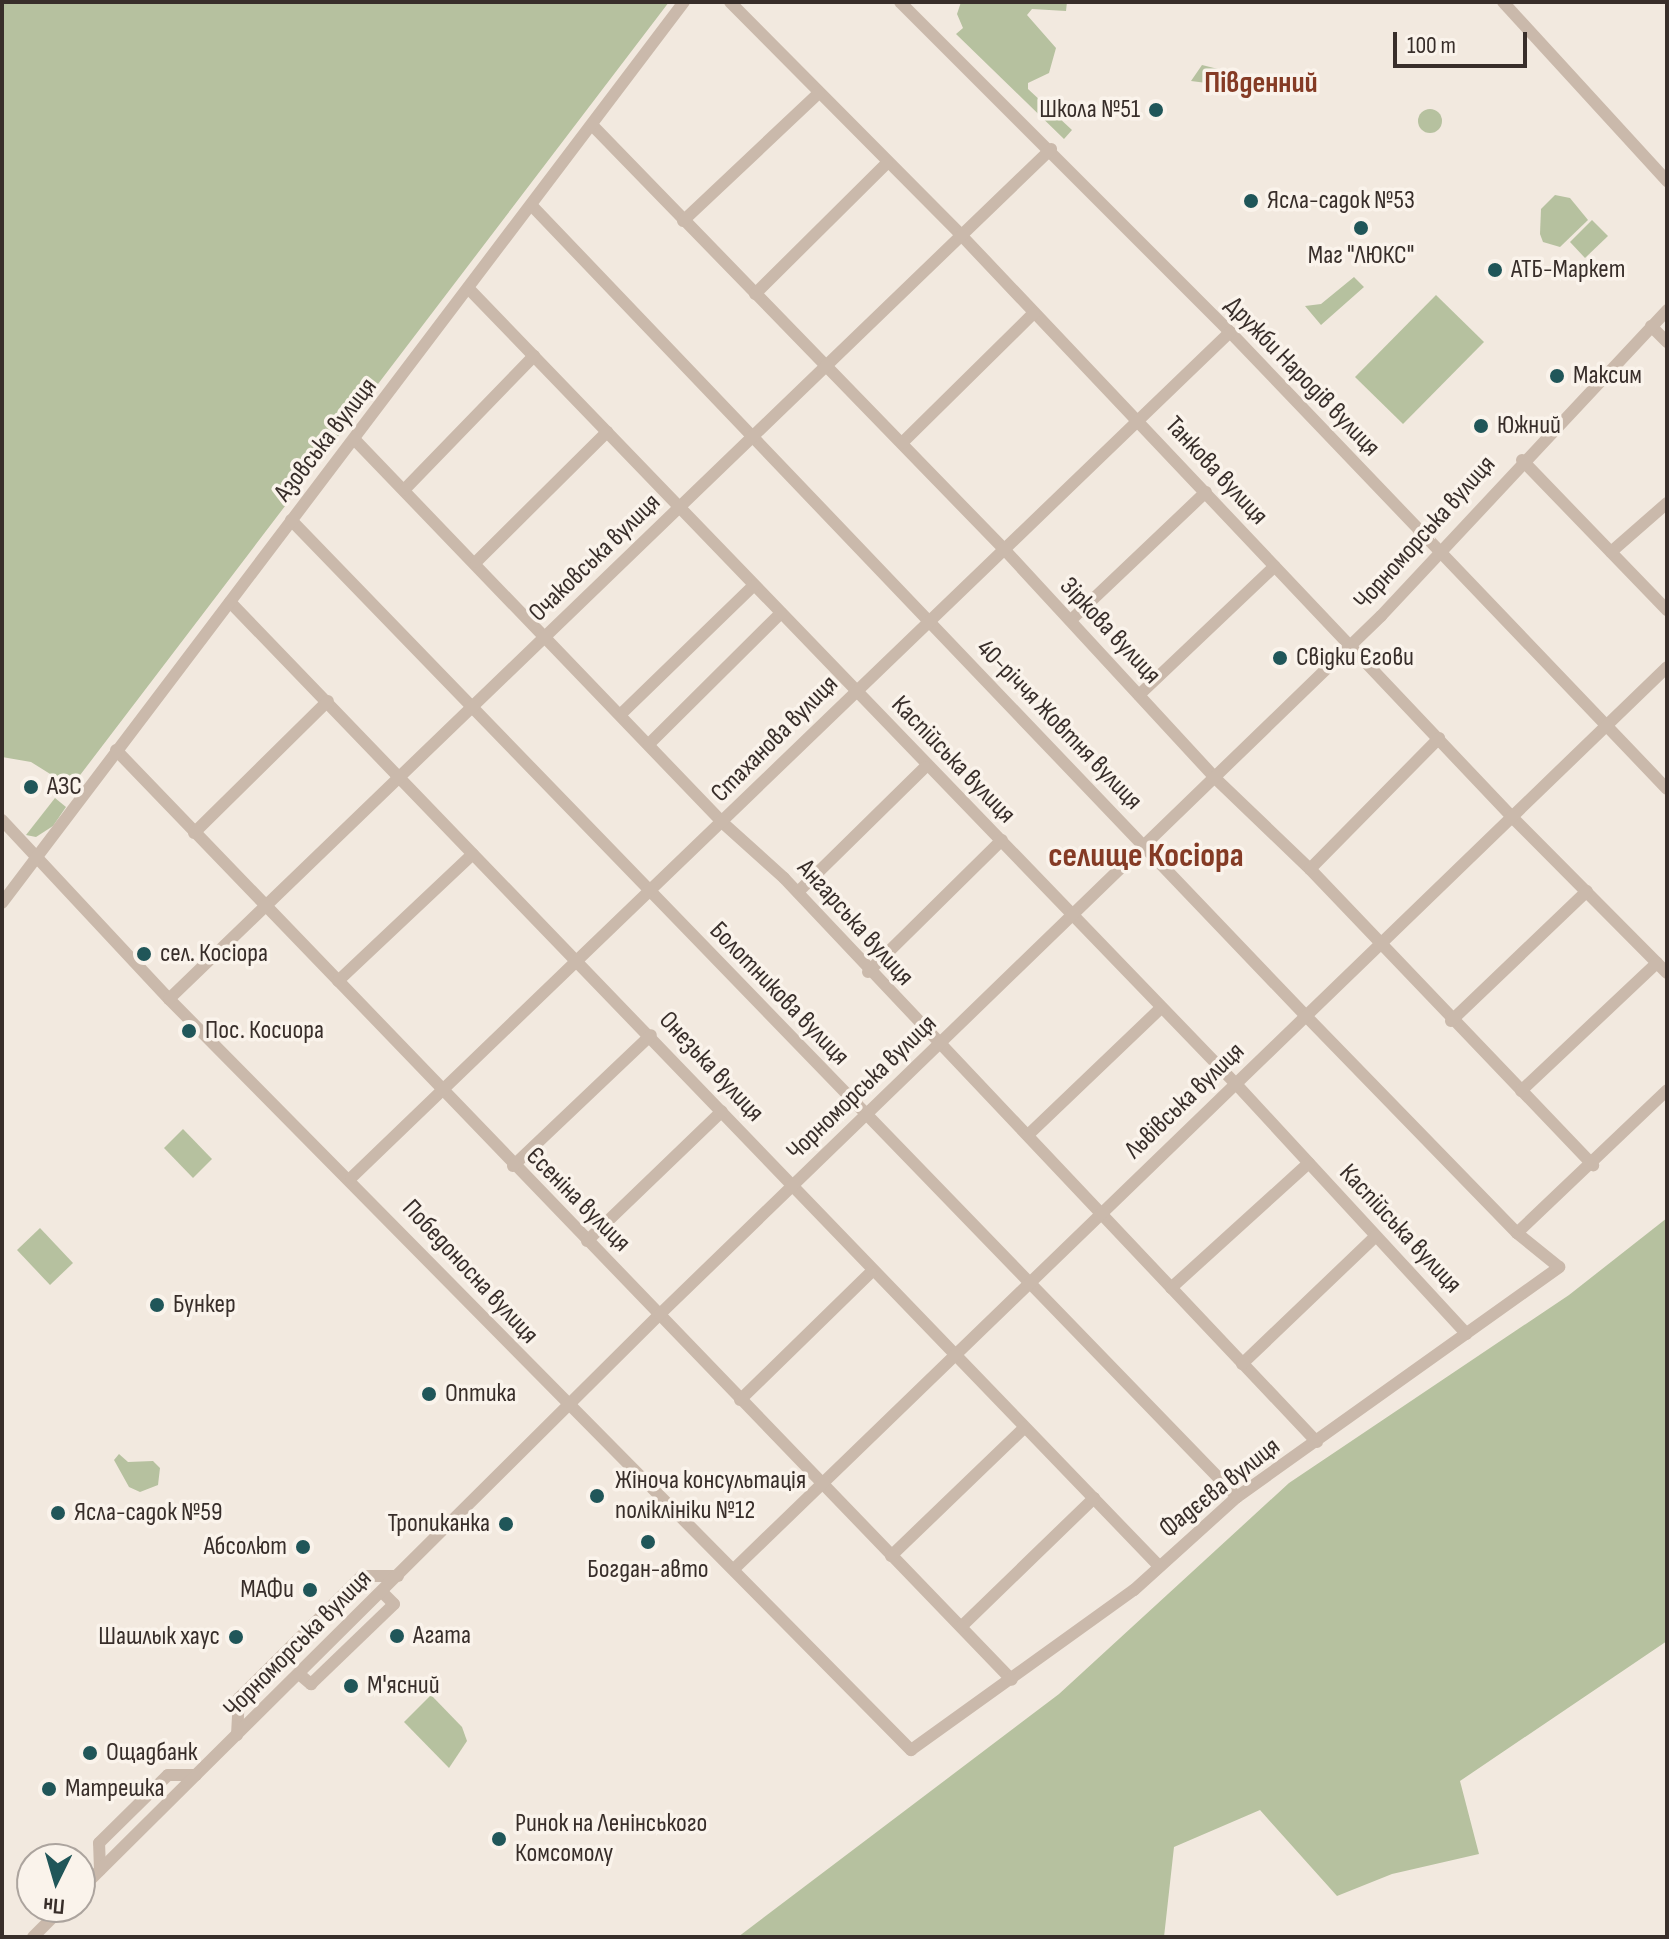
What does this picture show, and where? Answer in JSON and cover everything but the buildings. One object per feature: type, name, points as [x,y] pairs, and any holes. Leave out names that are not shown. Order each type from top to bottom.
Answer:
[{"type":"street","name":"Азовська вулиця","points":[[2,903],[291,520],[594,127],[684,2]]},
{"type":"street","name":"Танкова вулиця","points":[[730,2],[962,236],[1512,817],[1667,973]]},
{"type":"street","name":"Дружби Народів вулиця","points":[[900,2],[1051,149],[1230,332],[1602,726],[1667,789]]},
{"type":"street","points":[[1503,2],[1667,181]]},
{"type":"street","points":[[683,221],[819,93]]},
{"type":"street","name":"Зіркова вулиця","points":[[594,127],[1003,548],[1215,778],[1310,869],[1451,1021],[1593,1165]]},
{"type":"street","name":"Очаковська вулиця","points":[[169,999],[1051,149]]},
{"type":"street","points":[[755,294],[887,163]]},
{"type":"street","name":"40-річчя Жовтня вулиця","points":[[533,207],[928,622],[1146,844],[1305,1015],[1517,1233],[1559,1267]]},
{"type":"street","name":"Каспійська вулиця","points":[[470,290],[855,690],[925,767],[1002,840],[1070,915],[1236,1084],[1467,1334]]},
{"type":"street","name":"Чорноморська вулиця","points":[[96,1874],[660,1314],[1350,646],[1522,460],[1667,310]]},
{"type":"street","points":[[902,443],[1034,313]]},
{"type":"street","points":[[1651,326],[1667,342]]},
{"type":"street","name":"Стаханова вулиця","points":[[351,1178],[1230,332]]},
{"type":"street","points":[[404,490],[534,356]]},
{"type":"street","points":[[476,562],[607,432]]},
{"type":"street","name":"Ангарська вулиця","points":[[355,440],[476,562],[723,823],[737,830],[798,892],[868,972],[1028,1135],[1099,1215],[1317,1442]]},
{"type":"street","points":[[1522,460],[1667,610]]},
{"type":"street","points":[[1071,620],[1206,492]]},
{"type":"street","points":[[1611,552],[1667,503]]},
{"type":"street","name":"Болотникова вулиця","points":[[291,520],[865,1117],[1237,1497]]},
{"type":"street","points":[[1139,695],[1275,566]]},
{"type":"street","points":[[621,714],[754,585]]},
{"type":"street","name":"Онезька вулиця","points":[[230,602],[651,1035],[871,1272],[1158,1565]]},
{"type":"street","points":[[649,744],[781,613]]},
{"type":"street","name":"Львівська вулиця","points":[[735,1568],[953,1353],[1236,1084],[1602,726],[1667,667]]},
{"type":"street","points":[[194,833],[328,701]]},
{"type":"street","points":[[1310,869],[1439,738]]},
{"type":"street","name":"Єсеніна вулиця","points":[[116,750],[442,1088],[513,1166],[660,1314],[820,1485],[1012,1680]]},
{"type":"street","points":[[798,892],[925,767]]},
{"type":"street","name":"Победоносна вулиця","points":[[2,820],[169,999],[351,1178],[569,1406],[735,1568],[911,1750]]},
{"type":"street","points":[[868,972],[1002,840]]},
{"type":"street","points":[[338,981],[473,854]]},
{"type":"street","points":[[1451,1021],[1587,891]]},
{"type":"street","points":[[1521,1091],[1657,963]]},
{"type":"street","points":[[1028,1135],[1161,1008]]},
{"type":"street","points":[[513,1166],[651,1035]]},
{"type":"street","points":[[1517,1233],[1593,1165],[1667,1090]]},
{"type":"street","points":[[587,1241],[722,1111]]},
{"type":"street","points":[[1171,1288],[1309,1163]]},
{"type":"street","points":[[1242,1364],[1376,1236]]},
{"type":"street","name":"Фадєєва вулиця","points":[[911,1750],[1134,1590],[1158,1565],[1237,1497],[1559,1267]]},
{"type":"street","points":[[740,1400],[871,1272]]},
{"type":"street","points":[[891,1556],[1024,1428]]},
{"type":"street","points":[[962,1626],[1094,1498]]},
{"type":"street","points":[[237,1735],[239,1698],[362,1576],[398,1576]]},
{"type":"street","points":[[100,1870],[99,1843],[168,1775],[196,1775]]},
{"type":"green space","points":[[2,2],[669,2],[71,787],[31,762],[2,757]]},
{"type":"green space","points":[[961,2],[1067,2],[1066,11],[1032,9],[1027,15],[1056,48],[1049,73],[1028,83],[1028,89],[1072,130],[1064,139],[956,34],[963,28],[957,14]]},
{"type":"green space","points":[[1202,65],[1218,69],[1222,85],[1191,81]]},
{"type":"green space","points":[[1430,109],[1439,112],[1442,121],[1439,130],[1430,133],[1421,130],[1418,121],[1421,112]]},
{"type":"green space","points":[[1555,195],[1570,198],[1588,220],[1560,247],[1543,242],[1540,234],[1541,209]]},
{"type":"green space","points":[[1592,220],[1608,236],[1585,258],[1570,242]]},
{"type":"green space","points":[[1354,277],[1364,287],[1321,325],[1305,306],[1321,304]]},
{"type":"green space","points":[[1436,295],[1484,342],[1403,424],[1355,377]]},
{"type":"green space","points":[[55,798],[66,807],[53,826],[36,837],[26,835]]},
{"type":"green space","points":[[183,1129],[212,1159],[193,1178],[164,1148]]},
{"type":"green space","points":[[1667,1218],[1667,1641],[1460,1781],[1479,1854],[1392,1874],[1337,1896],[1260,1810],[1174,1847],[1164,1937],[738,1937],[1059,1694],[1289,1483],[1569,1295]]},
{"type":"green space","points":[[40,1228],[73,1263],[50,1285],[17,1250]]},
{"type":"green space","points":[[119,1454],[128,1462],[153,1461],[160,1468],[158,1485],[140,1492],[129,1487],[114,1460]]},
{"type":"green space","points":[[431,1695],[462,1727],[467,1741],[449,1768],[404,1722]]},
{"type":"place","name":"Школа №51","points":[[1156,110]]},
{"type":"place","name":"Ясла-садок №53","points":[[1251,201]]},
{"type":"place","name":"Маг \"ЛЮКС\"","points":[[1361,228]]},
{"type":"place","name":"АТБ-Маркет","points":[[1495,270]]},
{"type":"place","name":"Максим","points":[[1557,376]]},
{"type":"place","name":"Южний","points":[[1481,426]]},
{"type":"place","name":"Свідки Єгови","points":[[1280,658]]},
{"type":"place","name":"АЗС","points":[[31,787]]},
{"type":"place","name":"сел. Косіора","points":[[144,954]]},
{"type":"place","name":"Пос. Косиора","points":[[189,1031]]},
{"type":"place","name":"Бункер","points":[[157,1305]]},
{"type":"place","name":"Оптика","points":[[429,1394]]},
{"type":"place","name":"Жіноча консультація поліклініки №12","points":[[597,1496]]},
{"type":"place","name":"Ясла-садок №59","points":[[58,1513]]},
{"type":"place","name":"Тропиканка","points":[[506,1524]]},
{"type":"place","name":"Богдан-авто","points":[[648,1542]]},
{"type":"place","name":"Абсолют","points":[[303,1547]]},
{"type":"place","name":"МАФи","points":[[310,1590]]},
{"type":"place","name":"Агата","points":[[397,1636]]},
{"type":"place","name":"Шашлык хаус","points":[[236,1637]]},
{"type":"place","name":"М'ясний","points":[[351,1686]]},
{"type":"place","name":"Ощадбанк","points":[[90,1753]]},
{"type":"place","name":"Матрешка","points":[[49,1789]]},
{"type":"place","name":"Ринок на Ленінського Комсомолу","points":[[499,1839]]},
{"type":"district","name":"Південний","points":[[1261,83]]},
{"type":"district","name":"селище Косіора","points":[[1146,856]]}]
